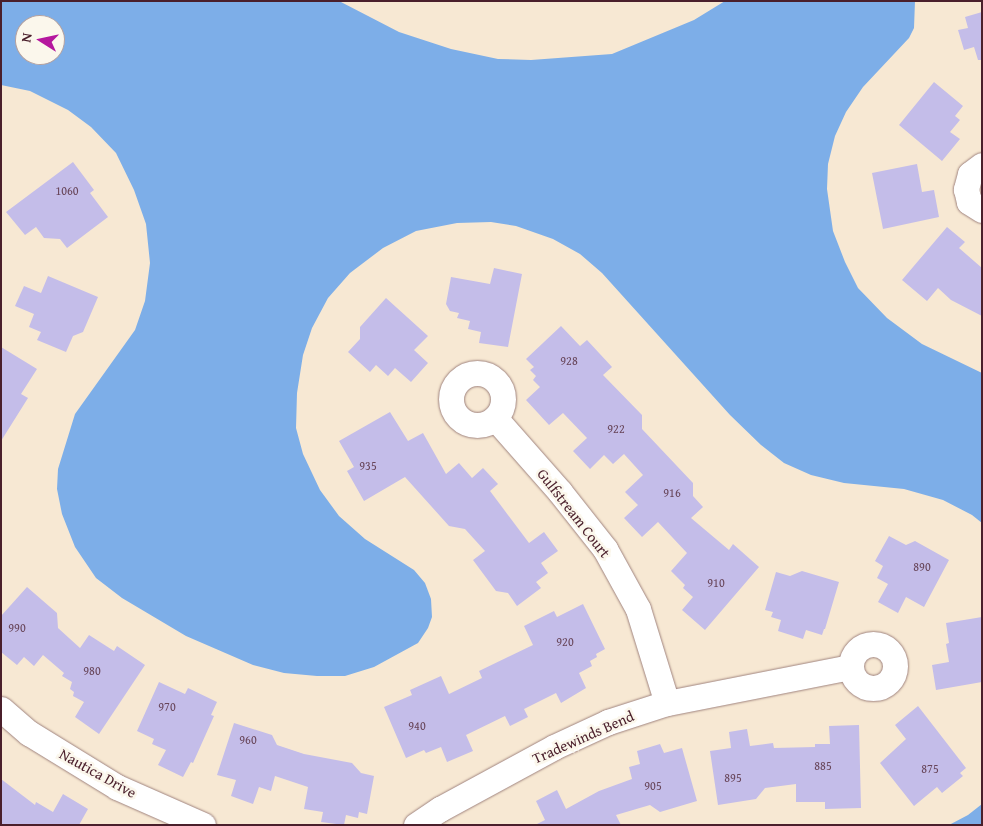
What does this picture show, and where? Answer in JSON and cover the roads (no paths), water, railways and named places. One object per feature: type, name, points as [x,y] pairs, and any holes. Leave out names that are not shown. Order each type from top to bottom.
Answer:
[{"type":"street","points":[[982,165],[970,174],[966,189],[969,202],[982,210]]},
{"type":"street","name":"Gulfstream Court","points":[[494,418],[560,492],[605,549],[638,609],[666,703]]},
{"type":"street","name":"Tradewinds Bend","points":[[416,825],[440,809],[554,747],[608,722],[666,703],[851,667]]},
{"type":"street","name":"Nautica Drive","points":[[1,709],[29,733],[117,787],[204,825]]},
{"type":"water","points":[[1,1],[339,1],[399,32],[451,49],[498,59],[531,60],[612,54],[694,20],[725,1],[915,1],[914,28],[909,38],[863,87],[846,112],[835,136],[828,164],[827,189],[833,231],[858,288],[887,318],[922,344],[982,373],[982,523],[972,515],[943,500],[904,489],[844,483],[811,475],[784,463],[761,445],[730,415],[602,273],[580,254],[553,239],[516,226],[491,222],[457,223],[416,231],[383,248],[350,273],[328,298],[312,328],[303,355],[297,393],[296,428],[303,454],[320,490],[339,516],[365,539],[414,570],[425,583],[431,599],[432,617],[428,628],[418,643],[374,667],[345,676],[284,673],[253,665],[186,636],[122,598],[96,578],[75,547],[62,514],[57,489],[58,469],[75,414],[135,330],[145,301],[150,263],[146,224],[134,190],[116,153],[91,127],[68,110],[30,91],[1,85]]},
{"type":"water","points":[[982,804],[982,825],[949,825],[968,815]]}]
